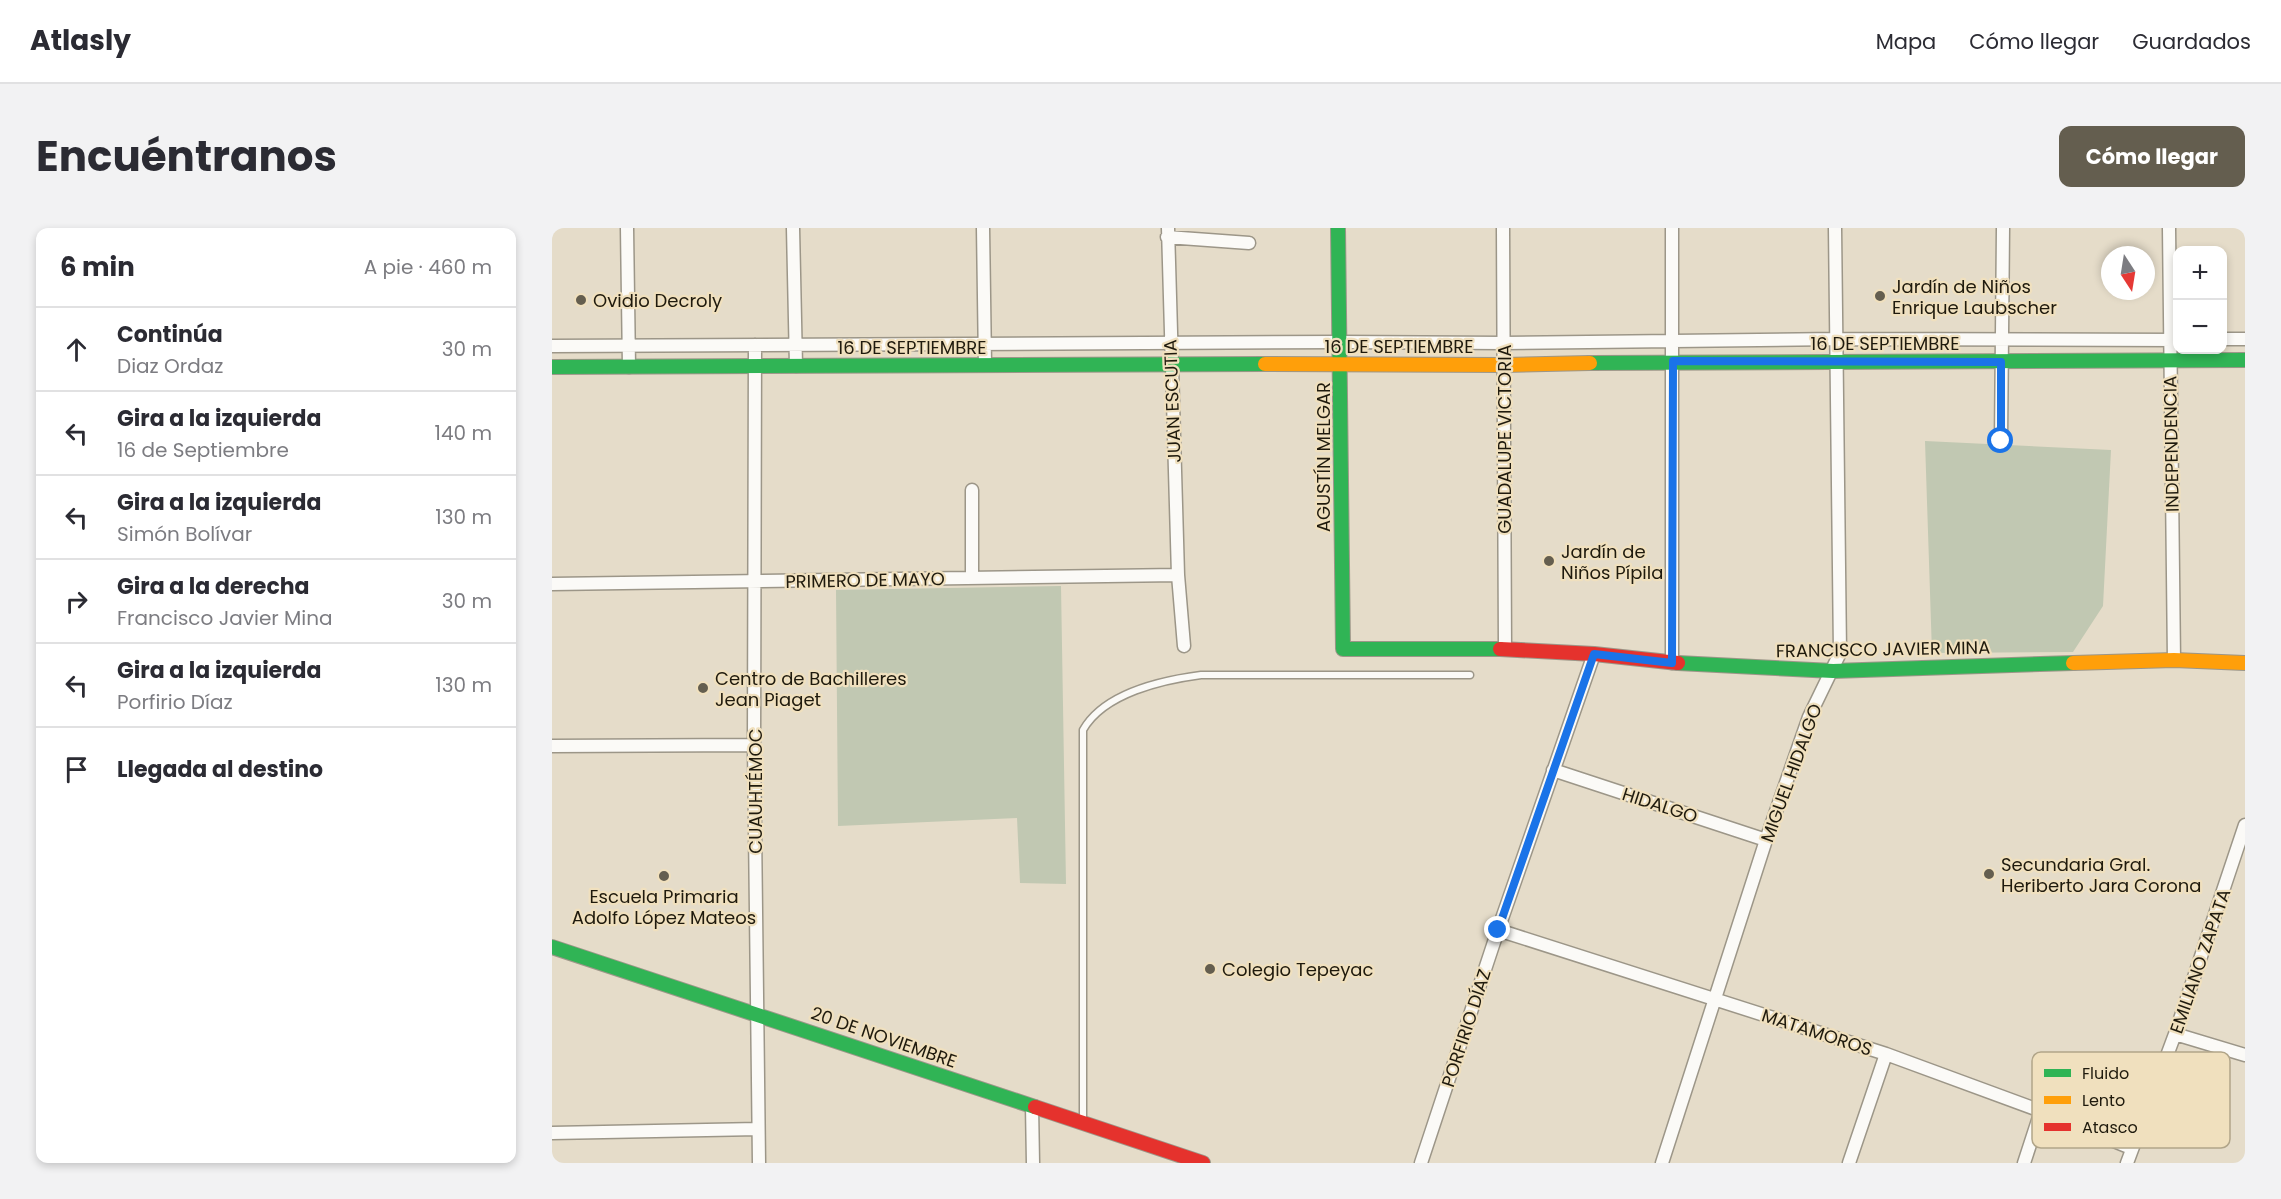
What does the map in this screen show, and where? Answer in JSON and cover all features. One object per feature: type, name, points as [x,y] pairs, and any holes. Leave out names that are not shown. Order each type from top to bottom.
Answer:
[{"type":"street","points":[[627,228],[629,367]]},
{"type":"street","points":[[793,228],[796,366]]},
{"type":"street","points":[[983,228],[985,364]]},
{"type":"street","name":"AGUSTÍN MELGAR","points":[[1338,228],[1343,649]]},
{"type":"street","name":"GUADALUPE VICTORIA","points":[[1503,228],[1505,649]]},
{"type":"street","points":[[1672,228],[1672,663]]},
{"type":"street","name":"MIGUEL HIDALGO","points":[[1662,1163],[1766,840],[1809,717],[1840,653],[1835,228]]},
{"type":"street","points":[[2001,441],[2003,228]]},
{"type":"street","name":"INDEPENDENCIA","points":[[2169,228],[2173,340],[2170,360],[2174,660]]},
{"type":"street","points":[[1168,232],[1249,243]]},
{"type":"street","name":"JUAN ESCUTIA","points":[[1168,232],[1178,575],[1184,646]]},
{"type":"street","name":"16 DE SEPTIEMBRE","points":[[552,346],[1504,343],[1837,339],[2173,340]]},
{"type":"street","points":[[2227,339],[2245,339]]},
{"type":"street","name":"CUAUHTÉMOC","points":[[755,345],[754,745],[759,1163]]},
{"type":"street","name":"16 DE SEPTIEMBRE","points":[[552,367],[1171,363],[1504,365],[1673,361],[2245,360]]},
{"type":"street","points":[[972,490],[972,578]]},
{"type":"street","name":"PRIMERO DE MAYO","points":[[552,584],[1178,575]]},
{"type":"street","name":"FRANCISCO JAVIER MINA","points":[[1343,649],[1505,649],[1594,654],[1672,663],[1833,671],[2174,660],[2245,663]]},
{"type":"street","name":"PORFIRIO DÍAZ","points":[[1421,1163],[1498,930],[1594,654]]},
{"type":"street","points":[[552,746],[754,745]]},
{"type":"street","name":"HIDALGO","points":[[1553,770],[1766,840]]},
{"type":"street","name":"EMILIANO ZAPATA","points":[[2168,1052],[2244,830]]},
{"type":"street","name":"MATAMOROS","points":[[1498,930],[1886,1054],[2032,1108]]},
{"type":"street","name":"20 DE NOVIEMBRE","points":[[552,947],[1201,1162]]},
{"type":"street","points":[[2175,1034],[2245,1054]]},
{"type":"street","points":[[1849,1163],[1886,1054]]},
{"type":"street","points":[[1032,1106],[1033,1163]]},
{"type":"street","points":[[552,1132],[758,1129]]},
{"type":"street","points":[[2024,1163],[2032,1139]]},
{"type":"street","name":"EMILIANO ZAPATA","points":[[2127,1163],[2131,1148]]},
{"type":"lane","points":[[1083,1123],[1083,729],[1089,719],[1122,696],[1173,679],[1201,675],[1470,675]]},
{"type":"green space","points":[[1925,441],[2111,450],[2103,606],[2073,652],[1932,653]]},
{"type":"green space","points":[[1061,586],[1066,884],[1020,883],[1017,818],[838,826],[836,590]]},
{"type":"traffic: fast","points":[[1338,228],[1343,649],[1500,649]]},
{"type":"traffic: fast","points":[[1590,363],[2245,360]]},
{"type":"traffic: fast","points":[[552,367],[1265,364]]},
{"type":"traffic: fast","points":[[1678,663],[1833,671],[2073,663]]},
{"type":"traffic: fast","points":[[552,947],[1035,1107]]},
{"type":"traffic: slow","points":[[1265,364],[1590,363]]},
{"type":"traffic: slow","points":[[2073,663],[2174,660],[2245,663]]},
{"type":"traffic: jam","points":[[1500,649],[1594,654],[1678,663]]},
{"type":"traffic: jam","points":[[1035,1107],[1203,1163]]},
{"type":"place","name":"Jardín de Niños Enrique Laubscher","points":[[1880,296]]},
{"type":"place","name":"Ovidio Decroly","points":[[581,300]]},
{"type":"place","name":"Jardín de Niños Pípila","points":[[1549,561]]},
{"type":"place","name":"Centro de Bachilleres Jean Piaget","points":[[703,688]]},
{"type":"place","name":"Secundaria Gral. Heriberto Jara Corona","points":[[1989,874]]},
{"type":"place","name":"Escuela Primaria Adolfo López Mateos","points":[[664,876]]},
{"type":"place","name":"Colegio Tepeyac","points":[[1210,969]]},
{"type":"route","points":[[1498,930],[1594,654],[1672,663],[1673,361],[2001,362],[2001,441]]}]
